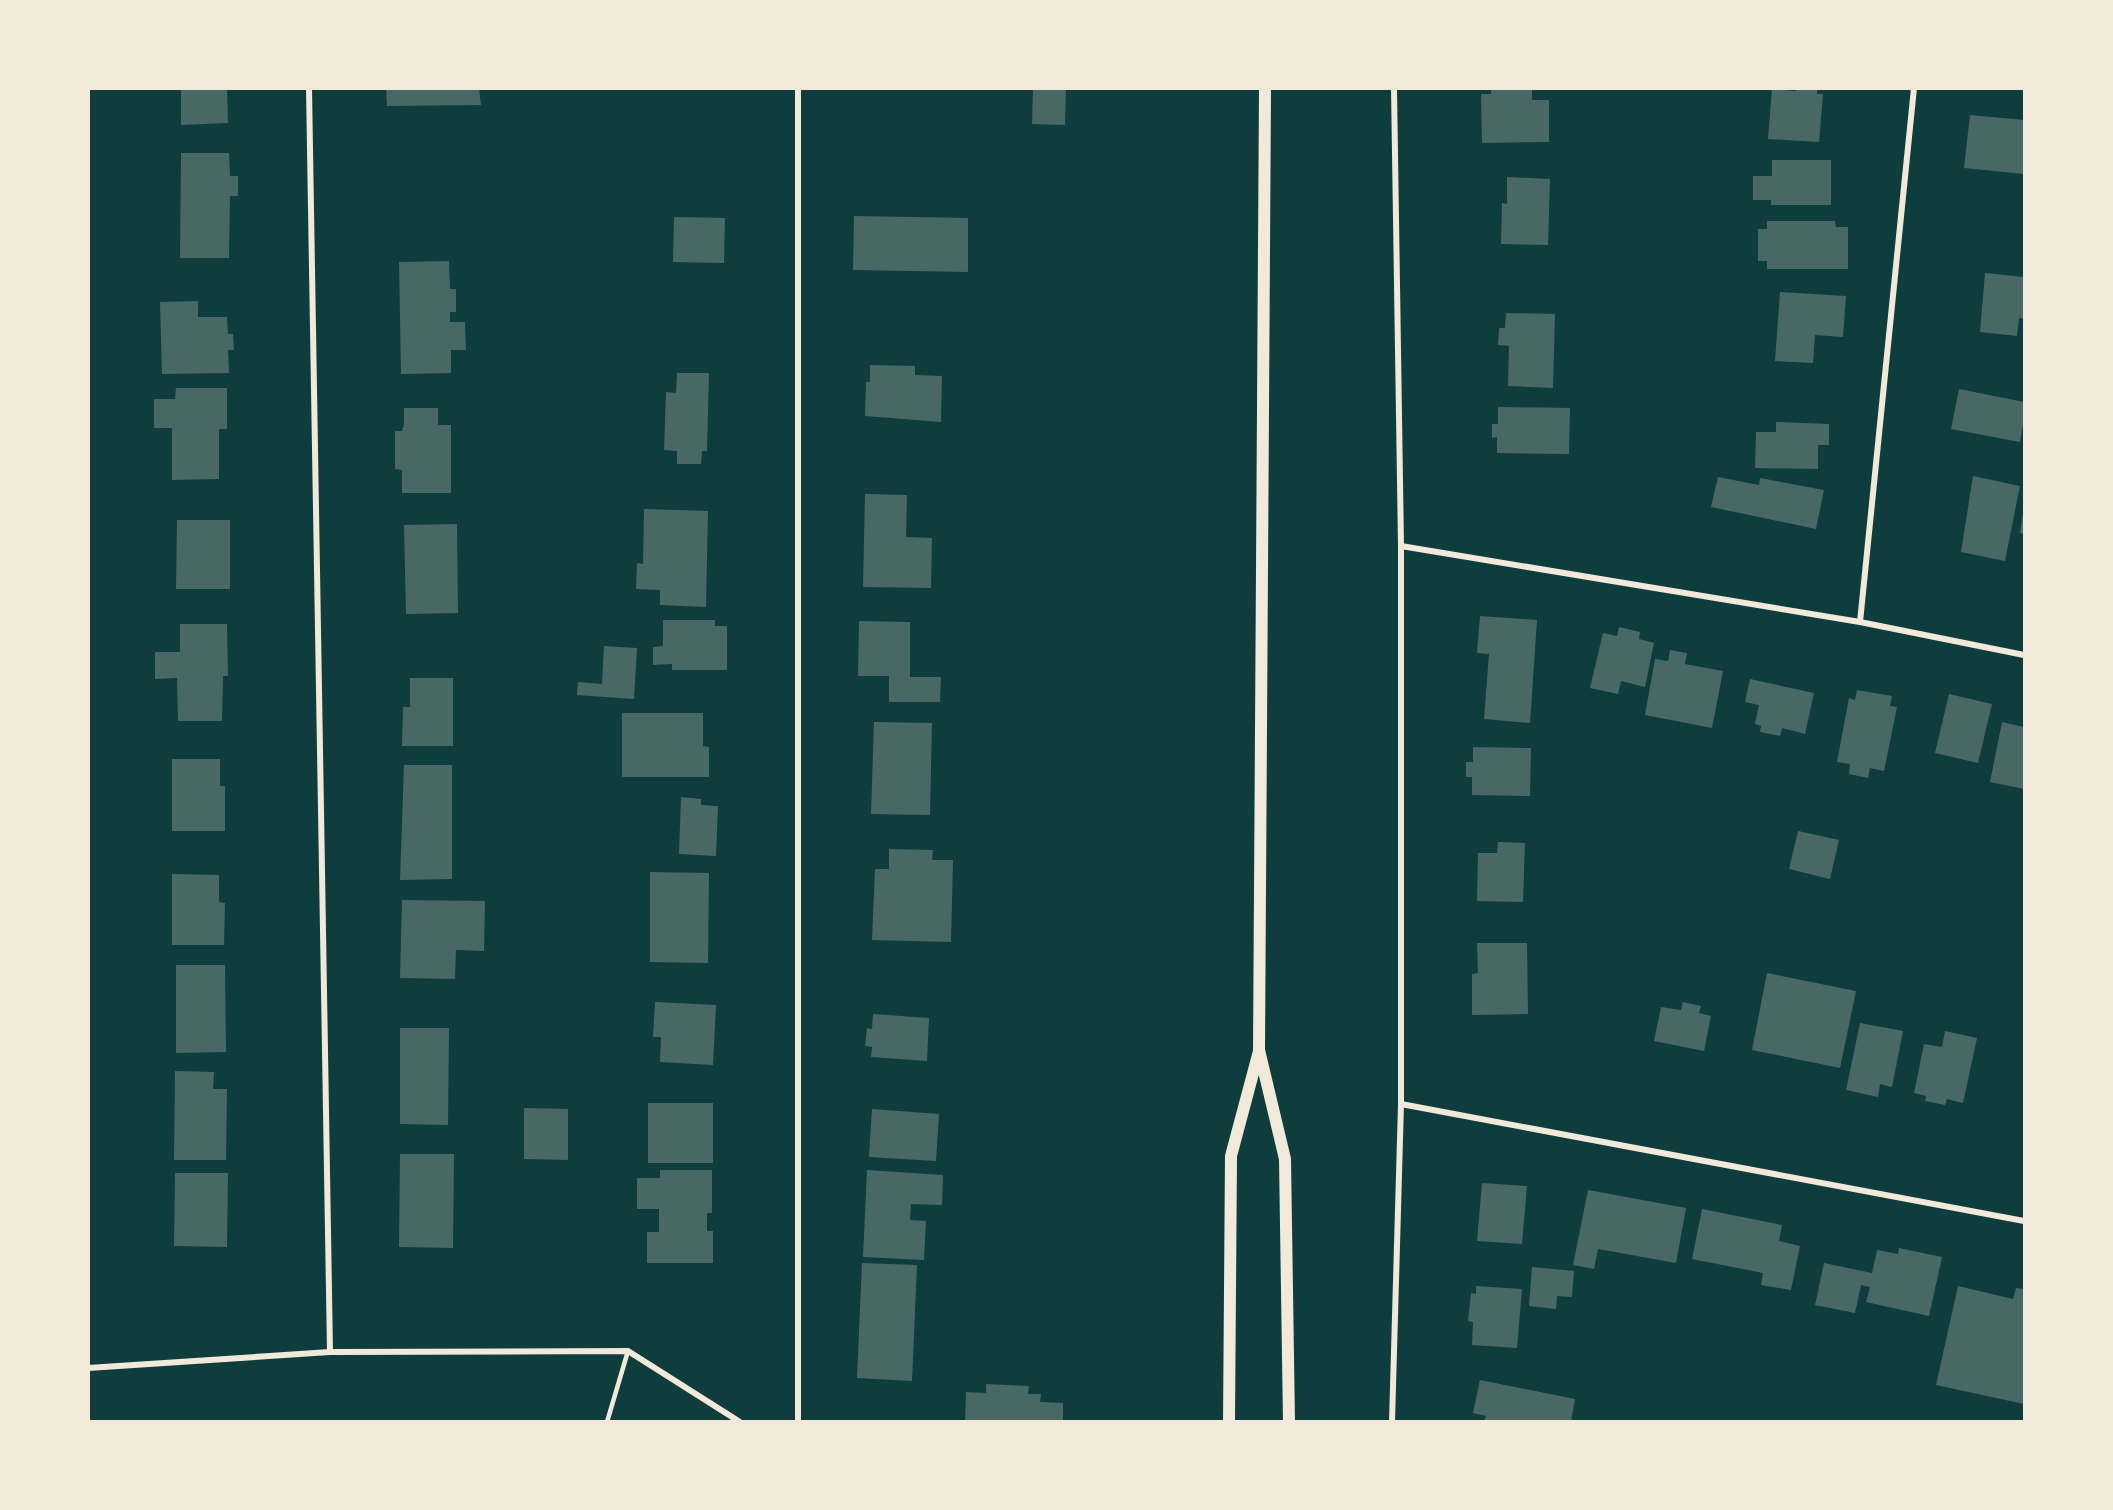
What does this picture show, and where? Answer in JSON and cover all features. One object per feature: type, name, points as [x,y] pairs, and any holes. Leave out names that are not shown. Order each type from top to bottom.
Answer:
[{"type":"main road","points":[[1265,88],[1259,1050],[1285,1159],[1289,1422]]},
{"type":"main road","points":[[1229,1422],[1231,1156],[1259,1050]]},
{"type":"street","points":[[309,88],[330,1352]]},
{"type":"street","points":[[798,88],[798,1422]]},
{"type":"street","points":[[1392,1422],[1401,1104],[1401,546],[1394,88]]},
{"type":"street","points":[[1860,622],[1914,88]]},
{"type":"street","points":[[1401,546],[1860,622],[2025,655]]},
{"type":"street","points":[[1401,1104],[2025,1221]]},
{"type":"street","points":[[88,1368],[330,1352],[627,1351],[740,1422]]},
{"type":"lane","points":[[607,1422],[627,1351]]},
{"type":"building","points":[[181,88],[227,88],[228,123],[181,125]]},
{"type":"building","points":[[386,88],[479,88],[481,105],[387,106]]},
{"type":"building","points":[[1033,88],[1066,88],[1065,125],[1032,124]]},
{"type":"building","points":[[1491,88],[1532,88],[1532,100],[1549,100],[1549,142],[1482,143],[1481,94],[1491,94]]},
{"type":"building","points":[[1796,88],[1817,88],[1817,94],[1823,94],[1819,142],[1768,139],[1772,89],[1796,91]]},
{"type":"building","points":[[1970,115],[2024,120],[2024,174],[1964,168]]},
{"type":"building","points":[[181,153],[229,153],[230,176],[238,176],[238,196],[230,196],[229,258],[180,258]]},
{"type":"building","points":[[1772,160],[1831,160],[1831,205],[1771,205],[1771,200],[1753,200],[1753,176],[1772,176]]},
{"type":"building","points":[[1507,177],[1550,179],[1548,245],[1501,244],[1502,203],[1507,204]]},
{"type":"building","points":[[854,216],[968,218],[968,272],[853,270]]},
{"type":"building","points":[[674,217],[725,218],[724,263],[673,262]]},
{"type":"building","points":[[1767,221],[1835,221],[1836,227],[1848,227],[1848,269],[1767,269],[1767,261],[1758,261],[1758,229],[1767,229]]},
{"type":"building","points":[[449,261],[450,289],[456,289],[456,312],[450,312],[450,322],[465,322],[466,350],[451,350],[451,373],[401,374],[399,262]]},
{"type":"building","points":[[1985,273],[2024,277],[2024,319],[2019,318],[2017,336],[1980,332]]},
{"type":"building","points":[[1780,292],[1846,296],[1843,337],[1815,335],[1813,363],[1775,361]]},
{"type":"building","points":[[198,301],[198,317],[227,317],[228,334],[233,334],[234,350],[228,350],[229,373],[162,374],[160,302]]},
{"type":"building","points":[[1506,313],[1555,314],[1553,388],[1508,386],[1509,346],[1498,345],[1499,328],[1505,328]]},
{"type":"building","points":[[870,365],[915,366],[915,375],[942,376],[941,422],[865,416],[866,382],[870,382]]},
{"type":"building","points":[[677,373],[709,373],[707,451],[702,451],[701,464],[677,464],[677,451],[664,450],[666,392],[676,393]]},
{"type":"building","points":[[176,388],[227,388],[227,429],[219,429],[219,479],[172,480],[172,428],[154,428],[154,399],[175,399]]},
{"type":"building","points":[[1959,389],[2024,402],[2020,442],[1951,429]]},
{"type":"building","points":[[1498,407],[1570,408],[1569,454],[1497,453],[1497,437],[1492,438],[1492,424],[1498,424]]},
{"type":"building","points":[[404,408],[438,408],[438,425],[451,425],[451,493],[402,493],[402,470],[395,469],[395,431],[402,431]]},
{"type":"building","points":[[1776,422],[1829,424],[1829,445],[1818,445],[1818,469],[1755,468],[1756,432],[1776,432]]},
{"type":"building","points":[[1973,476],[2020,486],[2005,561],[1961,552]]},
{"type":"building","points":[[1718,477],[1759,485],[1760,478],[1824,490],[1816,529],[1711,507]]},
{"type":"building","points":[[865,494],[907,495],[906,537],[932,538],[931,588],[863,587]]},
{"type":"building","points":[[644,509],[708,511],[706,607],[660,605],[660,590],[636,589],[637,563],[643,564]]},
{"type":"building","points":[[2024,513],[2024,534],[2020,533]]},
{"type":"building","points":[[177,520],[230,520],[230,589],[176,589]]},
{"type":"building","points":[[457,524],[458,613],[406,614],[404,525]]},
{"type":"building","points":[[1480,616],[1537,620],[1530,723],[1484,719],[1489,654],[1477,653]]},
{"type":"building","points":[[663,620],[715,620],[715,626],[727,626],[727,670],[672,670],[672,664],[653,665],[653,647],[663,646]]},
{"type":"building","points":[[859,621],[910,622],[910,677],[941,677],[940,702],[889,702],[889,676],[858,676]]},
{"type":"building","points":[[180,624],[227,624],[228,676],[223,676],[222,721],[178,721],[177,678],[155,679],[155,652],[180,652]]},
{"type":"building","points":[[1619,627],[1640,632],[1639,639],[1654,643],[1645,687],[1621,681],[1618,694],[1590,688],[1603,633],[1617,636]]},
{"type":"building","points":[[604,646],[637,648],[634,699],[577,695],[578,682],[602,684]]},
{"type":"building","points":[[1670,650],[1687,653],[1685,664],[1723,671],[1712,728],[1645,715],[1655,659],[1668,661]]},
{"type":"building","points":[[410,678],[453,678],[453,746],[402,746],[403,707],[410,707]]},
{"type":"building","points":[[1750,679],[1814,693],[1805,734],[1782,728],[1780,736],[1760,732],[1761,726],[1755,724],[1759,705],[1745,702]]},
{"type":"building","points":[[1857,690],[1892,696],[1890,706],[1897,707],[1884,771],[1870,768],[1868,778],[1849,774],[1850,764],[1837,762],[1849,698],[1855,700]]},
{"type":"building","points":[[1949,694],[1992,704],[1978,763],[1935,753]]},
{"type":"building","points":[[622,713],[703,713],[703,746],[709,747],[709,777],[622,777]]},
{"type":"building","points":[[874,722],[932,723],[930,815],[871,814]]},
{"type":"building","points":[[2002,722],[2024,727],[2024,789],[1990,782]]},
{"type":"building","points":[[1473,747],[1531,748],[1530,796],[1472,795],[1472,777],[1466,777],[1466,762],[1473,762]]},
{"type":"building","points":[[172,759],[220,759],[220,786],[225,786],[225,831],[172,831]]},
{"type":"building","points":[[404,765],[452,765],[452,879],[400,880]]},
{"type":"building","points":[[681,797],[701,799],[701,805],[718,806],[716,856],[679,854]]},
{"type":"building","points":[[1798,831],[1839,840],[1830,879],[1789,869]]},
{"type":"building","points":[[1498,842],[1525,843],[1523,902],[1477,901],[1478,853],[1497,853]]},
{"type":"building","points":[[889,849],[933,850],[932,860],[953,860],[951,942],[872,940],[875,869],[889,869]]},
{"type":"building","points":[[650,872],[709,873],[708,963],[650,962]]},
{"type":"building","points":[[172,874],[219,875],[219,902],[225,903],[224,945],[172,945]]},
{"type":"building","points":[[402,900],[485,901],[484,951],[456,950],[455,979],[400,978]]},
{"type":"building","points":[[1477,943],[1527,943],[1528,1014],[1472,1015],[1472,974],[1478,973]]},
{"type":"building","points":[[176,965],[225,965],[226,1052],[176,1053]]},
{"type":"building","points":[[1767,973],[1856,991],[1840,1068],[1752,1050]]},
{"type":"building","points":[[655,1002],[716,1005],[713,1065],[660,1062],[661,1037],[653,1037]]},
{"type":"building","points":[[1683,1002],[1701,1006],[1699,1013],[1711,1016],[1704,1051],[1654,1041],[1661,1007],[1681,1010]]},
{"type":"building","points":[[873,1014],[929,1018],[927,1061],[871,1057],[872,1047],[865,1046],[867,1028],[872,1029]]},
{"type":"building","points":[[1860,1023],[1903,1031],[1892,1087],[1880,1084],[1878,1097],[1846,1090]]},
{"type":"building","points":[[400,1028],[449,1028],[448,1125],[400,1124]]},
{"type":"building","points":[[1945,1031],[1977,1038],[1963,1103],[1947,1099],[1945,1105],[1925,1101],[1926,1096],[1914,1093],[1924,1044],[1942,1047]]},
{"type":"building","points":[[175,1071],[214,1072],[213,1089],[227,1089],[226,1160],[174,1160]]},
{"type":"building","points":[[648,1103],[713,1103],[713,1163],[648,1163]]},
{"type":"building","points":[[524,1108],[568,1109],[568,1160],[524,1159]]},
{"type":"building","points":[[872,1109],[939,1114],[936,1161],[869,1157]]},
{"type":"building","points":[[400,1154],[454,1154],[453,1248],[399,1247]]},
{"type":"building","points":[[660,1170],[712,1170],[712,1213],[707,1213],[707,1231],[713,1231],[713,1263],[647,1263],[647,1232],[659,1232],[659,1209],[637,1209],[637,1178],[660,1178]]},
{"type":"building","points":[[867,1170],[943,1175],[942,1205],[911,1204],[910,1220],[926,1221],[924,1260],[863,1257]]},
{"type":"building","points":[[175,1173],[228,1173],[227,1247],[174,1246]]},
{"type":"building","points":[[1482,1183],[1527,1186],[1522,1244],[1477,1241]]},
{"type":"building","points":[[1588,1190],[1686,1208],[1676,1263],[1598,1249],[1594,1269],[1573,1265]]},
{"type":"building","points":[[1702,1209],[1782,1225],[1779,1241],[1800,1246],[1791,1290],[1761,1285],[1763,1273],[1692,1259]]},
{"type":"building","points":[[1899,1248],[1942,1257],[1929,1316],[1866,1302],[1870,1287],[1861,1285],[1855,1313],[1815,1305],[1824,1263],[1872,1273],[1877,1250],[1898,1254]]},
{"type":"building","points":[[862,1263],[917,1265],[912,1381],[857,1378]]},
{"type":"building","points":[[1532,1267],[1574,1271],[1572,1297],[1557,1296],[1556,1309],[1529,1306]]},
{"type":"building","points":[[1476,1286],[1522,1289],[1517,1348],[1472,1345],[1473,1322],[1468,1321],[1471,1293],[1476,1294]]},
{"type":"building","points":[[1958,1286],[2013,1299],[2016,1288],[2024,1289],[2024,1404],[1936,1385]]},
{"type":"building","points":[[1480,1380],[1575,1399],[1571,1422],[1484,1422],[1486,1416],[1473,1413]]},
{"type":"building","points":[[986,1384],[1029,1386],[1028,1394],[1041,1394],[1040,1402],[1063,1403],[1063,1422],[965,1422],[966,1392],[986,1393]]}]
